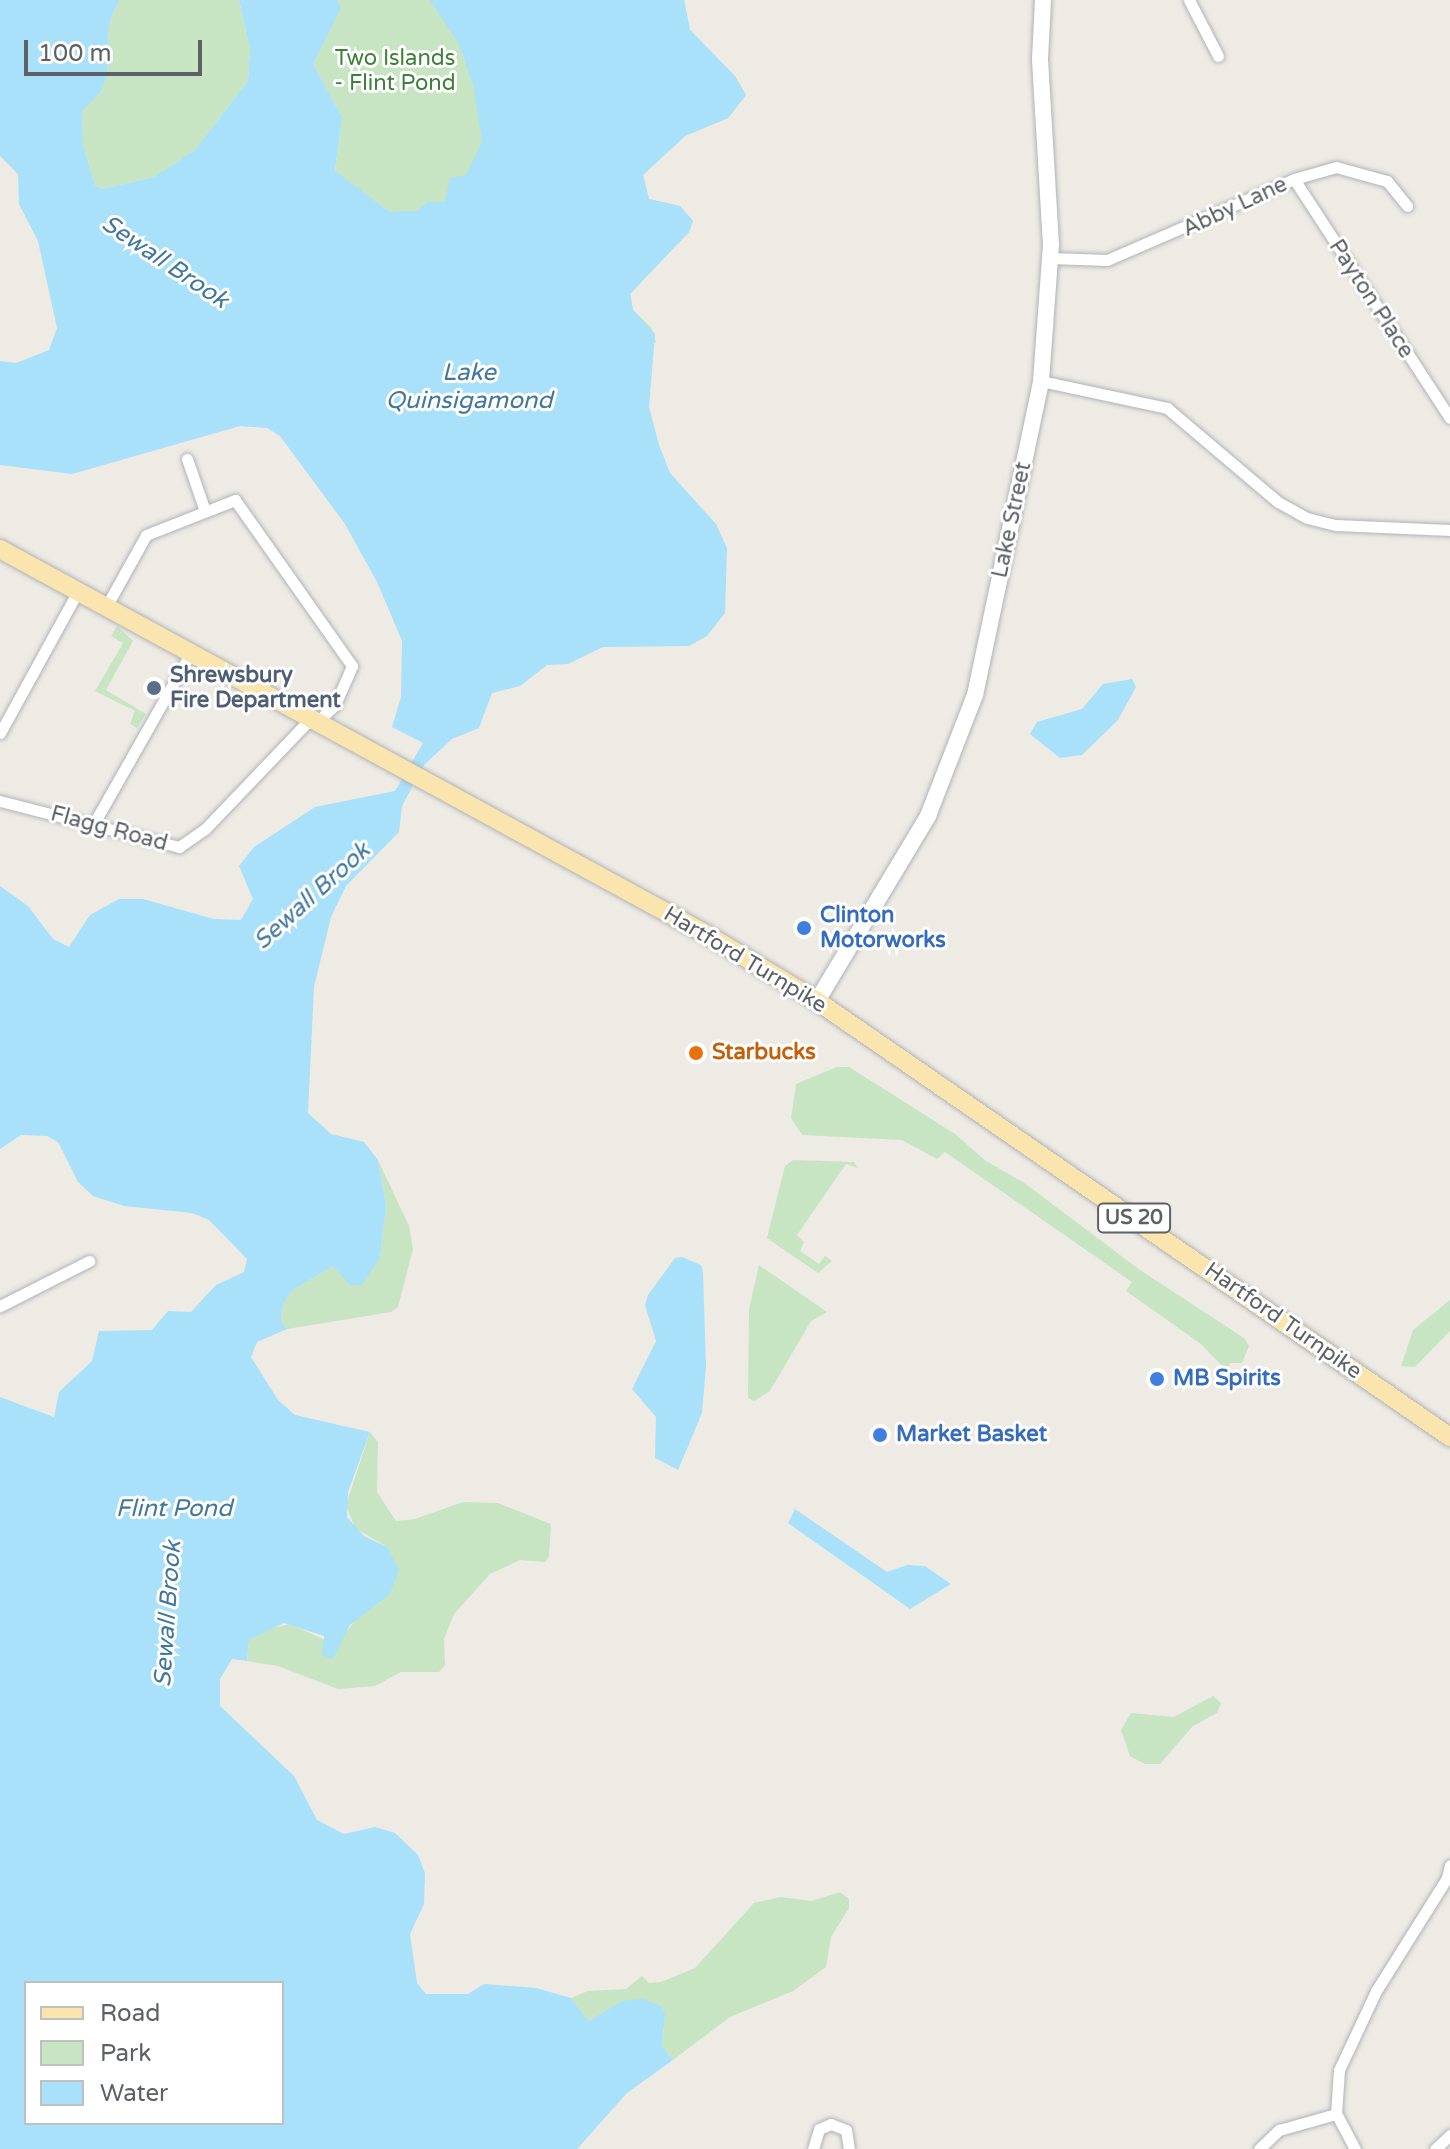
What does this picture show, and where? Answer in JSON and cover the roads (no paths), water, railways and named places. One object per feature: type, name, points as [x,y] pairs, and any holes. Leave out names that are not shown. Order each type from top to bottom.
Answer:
[{"type":"main road","name":"Lake Street","points":[[817,1001],[918,833],[956,754],[978,686],[1041,381],[1050,258],[1040,48],[1043,0]]},
{"type":"main road","name":"Hartford Turnpike","points":[[0,549],[448,796],[708,935],[817,1001],[1450,1437]]},
{"type":"street","points":[[1189,0],[1218,56]]},
{"type":"street","name":"Abby Lane","points":[[1050,258],[1107,260],[1294,179],[1336,167],[1363,171],[1387,181],[1407,206]]},
{"type":"street","name":"Payton Place","points":[[1294,179],[1450,418]]},
{"type":"street","points":[[1041,381],[1167,408],[1278,502],[1307,518],[1336,525],[1450,530]]},
{"type":"street","points":[[187,459],[205,511]]},
{"type":"street","points":[[106,607],[146,535],[235,500],[346,654],[350,677],[335,705],[313,720]]},
{"type":"street","points":[[0,733],[77,593]]},
{"type":"street","points":[[93,825],[190,654]]},
{"type":"street","name":"Flagg Road","points":[[0,801],[184,845],[313,720]]},
{"type":"street","points":[[0,1306],[89,1261]]},
{"type":"street","points":[[1355,2149],[1336,2114],[1339,2070],[1376,1991],[1449,1881],[1450,1865]]},
{"type":"street","points":[[1259,2149],[1279,2130],[1336,2114]]},
{"type":"street","points":[[813,2149],[819,2129],[831,2124],[846,2130],[849,2149]]},
{"type":"street","points":[[1435,2149],[1450,2135]]},
{"type":"water","points":[[0,0],[119,0],[109,24],[107,77],[100,93],[82,111],[83,145],[95,185],[102,189],[154,177],[195,150],[248,81],[250,49],[239,0],[337,0],[341,8],[313,64],[342,117],[335,171],[390,212],[417,211],[427,202],[445,202],[450,178],[466,175],[482,142],[474,88],[459,44],[430,0],[684,0],[690,30],[735,76],[746,95],[728,118],[685,136],[643,175],[649,199],[680,206],[693,221],[689,232],[630,294],[633,310],[655,334],[649,407],[659,445],[670,473],[716,524],[727,548],[725,613],[707,636],[689,646],[603,647],[568,664],[547,665],[520,686],[492,693],[479,728],[452,739],[424,765],[402,806],[399,832],[346,886],[331,917],[314,987],[308,1113],[331,1134],[364,1142],[378,1160],[386,1205],[380,1258],[362,1285],[350,1285],[333,1266],[291,1291],[282,1307],[281,1321],[287,1329],[257,1342],[251,1357],[278,1400],[295,1415],[370,1432],[348,1492],[347,1517],[364,1536],[387,1547],[399,1570],[390,1594],[350,1625],[333,1659],[322,1655],[324,1636],[284,1623],[249,1640],[247,1661],[232,1659],[220,1679],[220,1706],[294,1776],[317,1820],[344,1834],[375,1827],[395,1833],[418,1855],[425,1873],[424,1904],[410,1934],[417,1983],[426,1994],[468,1994],[484,1984],[536,1988],[571,1998],[588,2021],[622,2001],[643,1999],[661,2006],[665,2014],[662,2046],[673,2060],[627,2093],[577,2149],[0,2149],[0,1397],[54,1417],[59,1392],[92,1361],[99,1331],[152,1330],[168,1311],[191,1312],[216,1285],[244,1272],[247,1259],[209,1220],[192,1213],[124,1206],[93,1196],[78,1182],[58,1142],[47,1136],[21,1135],[0,1149],[0,886],[28,906],[53,939],[69,947],[90,915],[119,899],[143,899],[214,919],[241,920],[253,899],[239,866],[254,847],[315,807],[395,791],[423,743],[392,727],[401,697],[402,641],[378,584],[345,524],[280,436],[267,428],[240,426],[72,474],[0,465],[0,361],[16,363],[49,350],[57,328],[38,241],[19,204],[18,174],[0,156]]},
{"type":"water","points":[[1132,679],[1136,687],[1118,720],[1082,755],[1060,758],[1030,734],[1037,722],[1082,709],[1103,684]]},
{"type":"water","points":[[682,1257],[701,1265],[703,1272],[706,1367],[702,1413],[678,1470],[655,1458],[656,1417],[632,1389],[656,1341],[645,1305],[648,1295],[675,1258]]},
{"type":"water","points":[[795,1509],[887,1572],[907,1565],[925,1566],[951,1584],[910,1609],[788,1523]]},
{"type":"place","name":"Shrewsbury Fire Department","points":[[154,688]]},
{"type":"place","name":"Clinton Motorworks","points":[[804,928]]},
{"type":"place","name":"Starbucks","points":[[696,1053]]},
{"type":"place","name":"MB Spirits","points":[[1157,1379]]},
{"type":"place","name":"Market Basket","points":[[880,1435]]},
{"type":"park label","name":"Two Islands - Flint Pond","points":[[395,70]]},
{"type":"water label","name":"Sewall Brook","points":[[165,262]]},
{"type":"water label","name":"Lake Quinsigamond","points":[[469,387]]},
{"type":"water label","name":"Sewall Brook","points":[[312,896]]},
{"type":"water label","name":"Flint Pond","points":[[174,1509]]},
{"type":"water label","name":"Sewall Brook","points":[[168,1614]]}]
